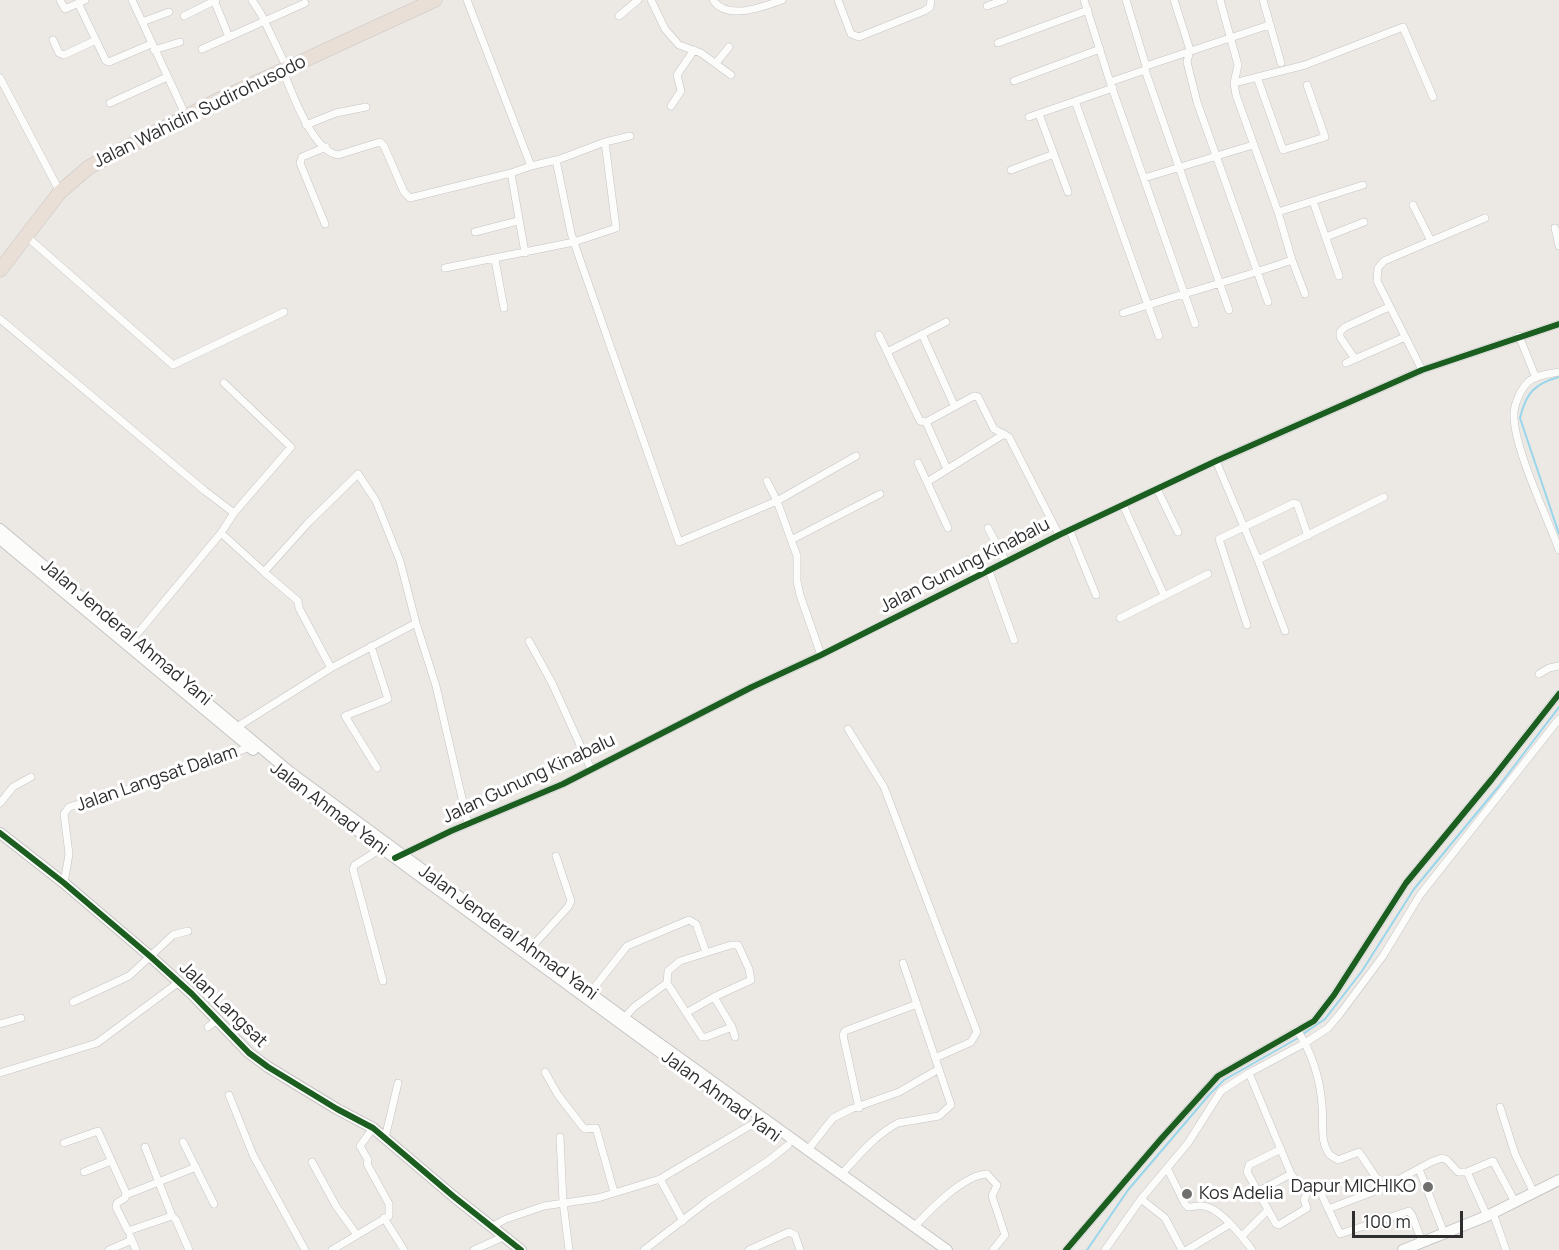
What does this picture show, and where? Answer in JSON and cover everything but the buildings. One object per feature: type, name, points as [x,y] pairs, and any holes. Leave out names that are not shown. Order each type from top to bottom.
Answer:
[{"type":"highway","name":"Jalan Wahidin Sudirohusodo","points":[[0,270],[60,192],[89,167],[186,116],[435,0]]},
{"type":"main road","name":"Jalan Jenderal Ahmad Yani","points":[[0,529],[52,577],[133,639],[290,772],[398,856],[530,949],[617,1016]]},
{"type":"main road","name":"Jalan Ahmad Yani","points":[[0,539],[52,577],[303,791],[382,848],[398,856],[702,1079],[756,1122],[935,1250]]},
{"type":"main road","name":"Jalan Langsat","points":[[1,836],[64,883],[151,957],[259,1061],[338,1110],[373,1128],[521,1250]]},
{"type":"main road","points":[[702,1079],[947,1250]]},
{"type":"main road","points":[[1403,1250],[1490,1214],[1559,1180]]},
{"type":"street","points":[[60,0],[66,9],[81,1],[107,62],[153,46],[180,42]]},
{"type":"street","points":[[132,0],[186,116]]},
{"type":"street","points":[[184,16],[215,0],[229,37]]},
{"type":"street","points":[[252,0],[265,22],[306,125],[334,154],[380,142],[384,146],[404,192],[410,198],[511,173],[630,136]]},
{"type":"street","points":[[467,0],[531,166]]},
{"type":"street","points":[[619,16],[638,0]]},
{"type":"street","points":[[651,0],[665,29],[678,45],[694,50],[731,75]]},
{"type":"street","points":[[713,0],[721,8],[734,10],[761,7],[782,0]]},
{"type":"street","points":[[838,0],[851,34],[859,37],[924,11],[930,7],[931,0]]},
{"type":"street","points":[[987,6],[1004,0]]},
{"type":"street","points":[[1084,0],[1195,324]]},
{"type":"street","points":[[1126,0],[1145,68],[1229,310]]},
{"type":"street","points":[[1174,0],[1190,50],[1186,62],[1197,102],[1268,302]]},
{"type":"street","points":[[1220,0],[1238,65],[1234,83],[1305,294]]},
{"type":"street","points":[[1263,0],[1281,63]]},
{"type":"street","points":[[202,49],[305,3]]},
{"type":"street","points":[[998,43],[1088,10]]},
{"type":"street","points":[[142,22],[168,12]]},
{"type":"street","points":[[1029,117],[1075,101],[1190,50],[1269,25]]},
{"type":"street","points":[[1234,83],[1305,65],[1403,27],[1433,97]]},
{"type":"street","points":[[53,40],[59,53],[64,55],[96,40]]},
{"type":"street","points":[[716,63],[729,47]]},
{"type":"street","points":[[1014,81],[1100,49]]},
{"type":"street","points":[[671,106],[681,90],[677,75],[694,50]]},
{"type":"street","points":[[110,104],[167,77]]},
{"type":"street","points":[[1257,77],[1283,150],[1325,137],[1307,85]]},
{"type":"street","points":[[0,78],[60,192]]},
{"type":"street","points":[[1075,101],[1159,336]]},
{"type":"street","points":[[306,125],[336,113],[366,106]]},
{"type":"street","points":[[1039,114],[1068,192]]},
{"type":"street","points":[[446,268],[495,260],[611,231],[616,227],[605,142]]},
{"type":"street","points":[[1144,178],[1253,145]]},
{"type":"street","points":[[325,224],[300,163],[303,157],[326,147]]},
{"type":"street","points":[[1011,170],[1054,154]]},
{"type":"street","points":[[556,160],[574,242],[618,374],[679,542],[777,501],[856,456]]},
{"type":"street","points":[[511,173],[525,253]]},
{"type":"street","points":[[1278,212],[1363,185]]},
{"type":"street","points":[[1313,201],[1340,276]]},
{"type":"street","points":[[1413,205],[1431,241]]},
{"type":"street","points":[[1422,370],[1377,281],[1380,265],[1384,261],[1485,218]]},
{"type":"street","points":[[475,231],[518,221]]},
{"type":"street","points":[[1326,237],[1364,222]]},
{"type":"street","points":[[1555,228],[1559,246]]},
{"type":"street","points":[[26,236],[173,365],[284,312]]},
{"type":"street","points":[[495,260],[504,308]]},
{"type":"street","points":[[1123,313],[1257,273],[1292,260]]},
{"type":"street","points":[[1355,359],[1340,337],[1340,332],[1345,327],[1389,307]]},
{"type":"street","points":[[0,320],[196,484],[234,513]]},
{"type":"street","points":[[887,352],[946,322]]},
{"type":"street","name":"Jalan Gunung Kinabalu","points":[[398,856],[591,769],[1059,535],[1216,461],[1422,370],[1559,324]]},
{"type":"street","points":[[922,334],[954,405]]},
{"type":"street","points":[[879,335],[918,419],[926,422],[947,469]]},
{"type":"street","points":[[1519,336],[1536,378]]},
{"type":"street","points":[[1346,363],[1405,337]]},
{"type":"street","points":[[1559,372],[1536,378],[1528,383],[1515,408],[1515,426],[1522,453],[1559,550]]},
{"type":"street","points":[[133,639],[221,533],[234,513],[291,447],[224,383]]},
{"type":"street","points":[[926,422],[954,405],[977,396],[994,429],[1009,437],[1059,535]]},
{"type":"street","points":[[927,482],[1004,434]]},
{"type":"street","points":[[1216,461],[1285,631]]},
{"type":"street","points":[[918,463],[948,528]]},
{"type":"street","points":[[264,572],[308,522],[358,474],[376,501],[400,561],[439,697],[468,824]]},
{"type":"street","points":[[767,481],[777,501],[798,558],[797,581],[800,595],[821,655]]},
{"type":"street","points":[[1157,489],[1178,532]]},
{"type":"street","points":[[791,540],[880,494]]},
{"type":"street","points":[[1258,560],[1384,497]]},
{"type":"street","points":[[1247,625],[1219,540],[1221,537],[1295,502],[1308,536]]},
{"type":"street","points":[[1122,505],[1164,595]]},
{"type":"street","points":[[988,528],[1006,562]]},
{"type":"street","points":[[1070,531],[1096,595]]},
{"type":"street","points":[[221,533],[298,601],[299,608],[331,668]]},
{"type":"street","points":[[966,561],[975,577]]},
{"type":"street","points":[[989,571],[1014,640]]},
{"type":"street","points":[[1120,618],[1208,574]]},
{"type":"street","points":[[237,727],[331,668],[416,623]]},
{"type":"street","points":[[529,641],[552,683],[591,769]]},
{"type":"street","points":[[371,646],[388,699],[345,716],[377,768]]},
{"type":"street","points":[[1539,674],[1549,668],[1559,666]]},
{"type":"street","points":[[1066,1250],[1161,1138],[1218,1076],[1314,1021],[1334,995],[1406,883],[1559,694]]},
{"type":"street","points":[[1105,1250],[1141,1199],[1188,1143],[1216,1096],[1226,1086],[1328,1028],[1383,956],[1420,895],[1559,719]]},
{"type":"street","points":[[848,729],[884,787],[977,1032],[971,1042],[935,1058]]},
{"type":"street","name":"Jalan Langsat Dalam","points":[[64,883],[69,859],[64,814],[69,807],[209,764],[249,747]]},
{"type":"street","points":[[0,803],[13,787],[31,777]]},
{"type":"street","points":[[382,848],[353,868],[383,981]]},
{"type":"street","points":[[530,949],[571,901],[556,856]]},
{"type":"street","points":[[590,993],[627,946],[689,920],[696,924],[706,952]]},
{"type":"street","points":[[73,1002],[123,980],[173,935],[188,931]]},
{"type":"street","points":[[686,1013],[714,997],[747,983],[751,978],[738,945],[706,952],[681,961],[668,971],[667,983],[686,1013],[704,1038],[732,1027]]},
{"type":"street","points":[[841,1175],[871,1142],[895,1125],[939,1116],[951,1104],[903,963]]},
{"type":"street","points":[[0,1073],[97,1043],[179,982]]},
{"type":"street","points":[[617,1016],[634,1007],[667,983]]},
{"type":"street","points":[[714,997],[732,1027],[735,1037]]},
{"type":"street","points":[[859,1108],[843,1035],[845,1031],[917,1004]]},
{"type":"street","points":[[0,1024],[21,1018]]},
{"type":"street","points":[[208,1027],[217,1020]]},
{"type":"street","points":[[1298,1032],[1311,1055],[1319,1083],[1323,1106],[1322,1134],[1327,1152],[1338,1160],[1359,1152],[1383,1188]]},
{"type":"street","points":[[807,1151],[833,1118],[899,1092],[939,1069]]},
{"type":"street","points":[[545,1072],[558,1095],[584,1128],[596,1128],[614,1192]]},
{"type":"street","points":[[1249,1073],[1292,1174],[1301,1189],[1307,1193]]},
{"type":"street","points":[[384,1138],[398,1083]]},
{"type":"street","points":[[229,1095],[253,1155],[305,1250]]},
{"type":"street","points":[[1500,1107],[1515,1154],[1534,1193]]},
{"type":"street","points":[[491,1227],[525,1212],[563,1202],[584,1202],[660,1179],[756,1122]]},
{"type":"street","points":[[332,1250],[389,1216],[389,1204],[360,1146],[373,1128]]},
{"type":"street","points":[[64,1143],[98,1131],[126,1195]]},
{"type":"street","points":[[560,1137],[563,1202],[570,1250]]},
{"type":"street","points":[[183,1142],[214,1204]]},
{"type":"street","points":[[644,1250],[788,1145]]},
{"type":"street","points":[[145,1148],[172,1216],[189,1250]]},
{"type":"street","points":[[1281,1149],[1247,1168],[1257,1192],[1276,1224],[1307,1208],[1304,1200],[1307,1193]]},
{"type":"street","points":[[1328,1209],[1383,1188],[1442,1158],[1458,1172],[1467,1172],[1493,1161],[1515,1202]]},
{"type":"street","points":[[84,1172],[111,1161]]},
{"type":"street","points":[[312,1162],[336,1206],[357,1235]]},
{"type":"street","points":[[136,1250],[116,1207],[117,1203],[126,1195],[196,1167]]},
{"type":"street","points":[[1167,1168],[1188,1207],[1205,1206],[1230,1224],[1252,1250]]},
{"type":"street","points":[[1419,1169],[1444,1233]]},
{"type":"street","points":[[1467,1172],[1506,1250]]},
{"type":"street","points":[[914,1227],[953,1190],[980,1174],[987,1174],[997,1185],[992,1196],[1005,1235],[993,1250]]},
{"type":"street","points":[[1257,1192],[1292,1174]]},
{"type":"street","points":[[660,1179],[683,1221]]},
{"type":"street","points":[[1307,1193],[1320,1191],[1340,1234],[1408,1211],[1412,1215],[1422,1242]]},
{"type":"street","points":[[1141,1199],[1165,1218],[1182,1250]]},
{"type":"street","points":[[1242,1236],[1267,1210]]},
{"type":"street","points":[[128,1231],[172,1216]]},
{"type":"street","points":[[384,1218],[404,1250]]},
{"type":"street","points":[[1187,1250],[1230,1224]]},
{"type":"street","points":[[749,1250],[789,1232],[795,1235],[800,1250]]},
{"type":"street","points":[[474,1250],[503,1237]]},
{"type":"street","points":[[109,1250],[132,1240]]},
{"type":"waterway","points":[[1559,377],[1537,386],[1532,391],[1525,402],[1520,418],[1559,534]]},
{"type":"waterway","points":[[1303,1034],[1325,1019],[1362,971],[1414,889],[1499,786],[1559,707]]},
{"type":"waterway","points":[[1087,1250],[1128,1190],[1209,1095],[1224,1080],[1298,1038]]},
{"type":"cycle path","points":[[395,858],[451,831],[563,784],[752,687],[821,655],[1059,535],[1216,461],[1422,370],[1559,324]]},
{"type":"cycle path","points":[[1066,1250],[1218,1076],[1314,1021],[1334,995],[1406,883],[1559,694]]},
{"type":"cycle path","points":[[0,833],[64,883],[151,957],[192,994],[249,1053],[337,1109],[373,1128],[521,1250]]},
{"type":"place","name":"Dapur MICHIKO","points":[[1428,1187]]},
{"type":"place","name":"Kos Adelia","points":[[1187,1194]]}]
